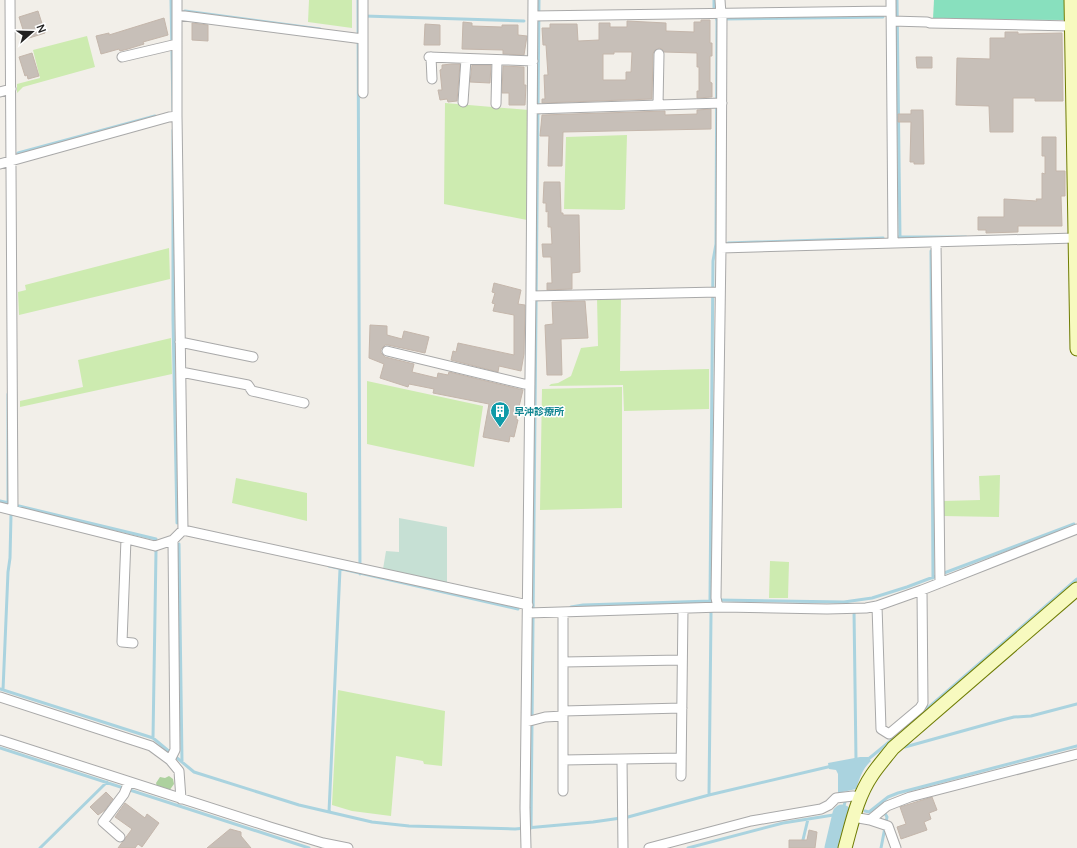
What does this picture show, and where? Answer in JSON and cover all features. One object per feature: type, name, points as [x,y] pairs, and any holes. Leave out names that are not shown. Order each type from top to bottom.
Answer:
[{"type":"street","points":[[10,0],[7,91],[12,160],[13,510]]},
{"type":"street","points":[[0,507],[155,546],[174,540],[183,530],[181,372],[173,44],[177,15],[177,0]]},
{"type":"street","points":[[363,0],[363,16],[359,39],[363,94]]},
{"type":"street","points":[[526,848],[526,722],[531,611],[530,384],[535,296],[536,109],[533,61],[537,16],[533,0]]},
{"type":"street","points":[[715,605],[715,292],[721,248],[718,103],[720,0]]},
{"type":"street","points":[[891,0],[894,18],[893,243]]},
{"type":"street","points":[[1071,0],[1073,22],[1077,349]]},
{"type":"street","points":[[177,15],[359,39]]},
{"type":"street","points":[[537,16],[719,15],[894,18],[930,23],[1073,22]]},
{"type":"street","points":[[122,57],[173,44]]},
{"type":"street","points":[[658,105],[659,54]]},
{"type":"street","points":[[432,79],[430,57],[533,61]]},
{"type":"street","points":[[464,102],[466,59]]},
{"type":"street","points":[[496,104],[497,60]]},
{"type":"street","points":[[536,109],[718,103]]},
{"type":"street","points":[[0,164],[174,117]]},
{"type":"street","points":[[721,248],[1075,238]]},
{"type":"street","points":[[936,242],[940,578]]},
{"type":"street","points":[[535,296],[715,292]]},
{"type":"street","points":[[180,342],[253,357]]},
{"type":"street","points":[[387,351],[524,384],[530,384]]},
{"type":"street","points":[[181,372],[248,385],[252,391],[304,403]]},
{"type":"street","points":[[183,530],[360,568],[531,611],[563,612],[682,609],[715,605],[854,609],[877,606],[922,590],[940,578],[1077,529]]},
{"type":"street","points":[[126,539],[122,642],[133,643]]},
{"type":"street","points":[[174,540],[172,757],[179,771],[181,799]]},
{"type":"street","points":[[845,848],[853,817],[856,796],[894,748],[1077,589]]},
{"type":"street","points":[[877,606],[881,730],[889,734],[924,703],[922,590]]},
{"type":"street","points":[[681,776],[682,609]]},
{"type":"street","points":[[563,612],[563,791]]},
{"type":"street","points":[[563,662],[682,660]]},
{"type":"street","points":[[0,696],[151,746],[172,757]]},
{"type":"street","points":[[526,722],[563,714],[682,708]]},
{"type":"street","points":[[898,726],[906,737]]},
{"type":"street","points":[[0,740],[270,827],[322,846],[348,848]]},
{"type":"street","points":[[870,820],[883,809],[910,797],[1077,754]]},
{"type":"street","points":[[563,760],[681,758]]},
{"type":"street","points":[[622,759],[623,848]]},
{"type":"street","points":[[120,837],[103,822],[124,794],[129,782]]},
{"type":"street","points":[[649,848],[752,821],[822,809],[832,800],[841,796],[856,796]]},
{"type":"street","points":[[853,817],[886,825],[896,848]]},
{"type":"green space","points":[[309,0],[352,0],[352,28],[308,22]]},
{"type":"green space","points":[[934,0],[1065,0],[1065,20],[933,19]]},
{"type":"green space","points":[[87,36],[95,67],[23,87],[17,93],[17,84],[40,78],[33,50]]},
{"type":"green space","points":[[445,103],[529,110],[527,220],[444,204]]},
{"type":"green space","points":[[627,135],[625,209],[564,209],[566,137]]},
{"type":"green space","points":[[169,248],[170,279],[19,315],[18,292],[26,290],[25,285]]},
{"type":"green space","points":[[597,297],[621,297],[620,371],[709,369],[709,409],[624,411],[623,385],[549,386],[571,376],[581,348],[598,346]]},
{"type":"green space","points":[[171,338],[172,374],[20,407],[20,401],[83,387],[78,360]]},
{"type":"green space","points":[[367,381],[483,406],[474,467],[367,444]]},
{"type":"green space","points":[[622,387],[622,508],[540,510],[542,389]]},
{"type":"green space","points":[[1000,475],[999,517],[943,516],[943,501],[980,500],[979,476]]},
{"type":"green space","points":[[236,478],[307,493],[307,521],[232,503]]},
{"type":"green space","points":[[399,518],[447,527],[447,583],[383,569],[386,551],[399,552]]},
{"type":"green space","points":[[770,561],[789,562],[788,598],[769,598]]},
{"type":"green space","points":[[338,690],[445,711],[442,766],[424,764],[423,761],[396,756],[391,816],[352,811],[332,805]]},
{"type":"green space","points":[[169,776],[173,779],[174,784],[169,791],[157,787],[156,783],[160,777],[165,778]]},
{"type":"water","points":[[868,757],[871,761],[863,770],[856,789],[838,793],[838,774],[836,770],[829,769],[828,763]]},
{"type":"building","points":[[38,11],[45,33],[26,39],[19,17]]},
{"type":"building","points":[[164,18],[168,35],[143,42],[144,44],[128,49],[120,51],[119,49],[101,54],[96,36],[109,33],[109,35]]},
{"type":"building","points":[[701,20],[710,20],[710,43],[712,43],[712,56],[710,56],[710,82],[712,83],[712,97],[697,98],[697,91],[699,91],[699,67],[697,67],[697,53],[664,52],[659,48],[654,51],[653,54],[652,99],[542,103],[542,99],[545,99],[544,75],[548,75],[546,45],[543,45],[542,28],[550,28],[550,24],[577,24],[578,41],[599,40],[599,23],[610,23],[610,27],[627,27],[627,21],[666,23],[666,31],[694,32],[694,22],[701,22]],"holes":[[[614,52],[632,52],[631,72],[626,72],[626,80],[603,80],[603,54],[614,54]]]},
{"type":"building","points":[[463,22],[472,23],[472,26],[502,27],[502,25],[518,25],[518,35],[527,36],[524,55],[503,54],[503,50],[462,49]]},
{"type":"building","points":[[192,23],[208,25],[208,41],[192,40]]},
{"type":"building","points":[[425,24],[440,25],[440,45],[424,45]]},
{"type":"building","points":[[1005,32],[1018,32],[1018,34],[1062,33],[1063,101],[1035,101],[1035,98],[1013,98],[1013,132],[990,132],[989,106],[956,105],[957,58],[990,59],[990,38],[1005,38]]},
{"type":"building","points":[[32,53],[39,76],[28,79],[27,75],[25,76],[19,57]]},
{"type":"building","points":[[916,57],[932,57],[932,68],[917,68]]},
{"type":"building","points":[[460,64],[457,101],[448,102],[447,99],[440,100],[438,90],[442,90],[440,70],[442,69],[442,65]]},
{"type":"building","points":[[472,65],[491,65],[490,83],[470,82]]},
{"type":"building","points":[[503,66],[524,67],[524,85],[526,85],[525,105],[509,105],[509,93],[502,93]]},
{"type":"building","points":[[711,109],[711,129],[563,132],[562,166],[548,166],[549,136],[540,136],[542,115],[665,111],[665,115],[697,114],[697,110]]},
{"type":"building","points":[[911,110],[923,110],[924,164],[914,164],[914,162],[910,162],[911,122],[898,122],[898,114],[911,114]]},
{"type":"building","points":[[1042,137],[1056,137],[1056,171],[1065,171],[1065,196],[1061,196],[1062,226],[1018,226],[1018,232],[986,233],[986,230],[978,230],[978,217],[1004,217],[1004,199],[1037,201],[1036,199],[1042,199],[1042,173],[1045,174],[1045,156],[1042,156]]},
{"type":"building","points":[[544,182],[560,182],[561,213],[563,213],[563,215],[579,215],[580,272],[572,273],[572,289],[547,290],[547,283],[552,283],[551,257],[543,257],[542,244],[552,244],[551,227],[548,227],[548,211],[546,212],[546,203],[543,203]]},
{"type":"building","points":[[494,283],[521,290],[518,304],[525,305],[524,354],[521,371],[499,366],[498,372],[451,360],[453,351],[456,352],[458,343],[514,355],[514,315],[493,311],[495,304],[492,303],[495,293],[492,292]]},
{"type":"building","points":[[585,301],[588,338],[561,339],[562,375],[547,375],[545,325],[553,324],[552,302]]},
{"type":"building","points":[[370,325],[387,326],[387,335],[402,339],[404,331],[429,337],[425,353],[388,345],[385,345],[381,349],[381,353],[385,357],[414,364],[412,372],[437,378],[438,373],[448,375],[449,372],[523,390],[516,419],[518,420],[514,437],[510,436],[509,442],[483,437],[489,404],[433,393],[434,389],[409,384],[408,387],[380,378],[384,364],[369,358]]},
{"type":"building","points":[[106,792],[113,799],[105,810],[98,815],[90,807]]},
{"type":"building","points":[[932,797],[937,810],[929,813],[931,819],[924,822],[927,830],[901,839],[897,827],[906,824],[900,807]]},
{"type":"building","points":[[125,803],[145,818],[147,814],[159,823],[142,847],[138,844],[135,848],[118,848],[132,829],[115,817]]},
{"type":"building","points":[[230,829],[241,832],[241,836],[251,848],[207,848]]},
{"type":"building","points":[[809,830],[817,832],[815,848],[789,848],[789,840],[807,840]]},
{"type":"waterway","points":[[171,0],[173,110]]},
{"type":"waterway","points":[[358,0],[360,574]]},
{"type":"waterway","points":[[531,828],[539,0]]},
{"type":"waterway","points":[[709,795],[713,261],[716,244],[717,21],[714,0]]},
{"type":"waterway","points":[[897,0],[900,237]]},
{"type":"waterway","points":[[185,11],[320,29]]},
{"type":"waterway","points":[[364,16],[524,21]]},
{"type":"waterway","points":[[723,19],[883,17]]},
{"type":"waterway","points":[[18,153],[155,116]]},
{"type":"waterway","points":[[173,130],[173,319],[177,523]]},
{"type":"waterway","points":[[898,237],[966,237]]},
{"type":"waterway","points":[[728,243],[883,238]]},
{"type":"waterway","points":[[931,251],[933,578]]},
{"type":"waterway","points":[[8,394],[8,502]]},
{"type":"waterway","points":[[0,501],[9,503]]},
{"type":"waterway","points":[[19,506],[156,539]]},
{"type":"waterway","points":[[3,690],[11,515]]},
{"type":"waterway","points":[[718,600],[844,602],[872,598],[907,587],[1074,524]]},
{"type":"waterway","points":[[179,544],[182,762]]},
{"type":"waterway","points":[[153,738],[156,551]]},
{"type":"waterway","points":[[329,566],[518,609]]},
{"type":"waterway","points":[[329,812],[340,569]]},
{"type":"waterway","points":[[907,726],[1077,579]]},
{"type":"waterway","points":[[571,607],[583,605],[711,601]]},
{"type":"waterway","points":[[854,610],[856,760]]},
{"type":"waterway","points":[[0,689],[153,738],[194,772],[299,805],[372,822],[409,826],[515,829],[593,822],[628,817],[709,795],[832,766]]},
{"type":"waterway","points":[[905,747],[1002,720],[1014,717],[1031,716],[1077,704]]},
{"type":"waterway","points":[[866,761],[894,738]]},
{"type":"waterway","points":[[865,811],[869,812],[888,797],[898,793],[1077,746]]},
{"type":"waterway","points":[[0,748],[309,848]]},
{"type":"waterway","points":[[40,848],[107,782]]},
{"type":"waterway","points":[[842,814],[846,798]]},
{"type":"waterway","points":[[881,848],[887,817],[883,810]]},
{"type":"waterway","points":[[688,848],[783,823],[846,813]]},
{"type":"waterway","points":[[834,848],[842,814]]},
{"type":"waterway","points":[[801,848],[808,819]]},
{"type":"place","name":"早沖診療所","points":[[500,428]]}]
